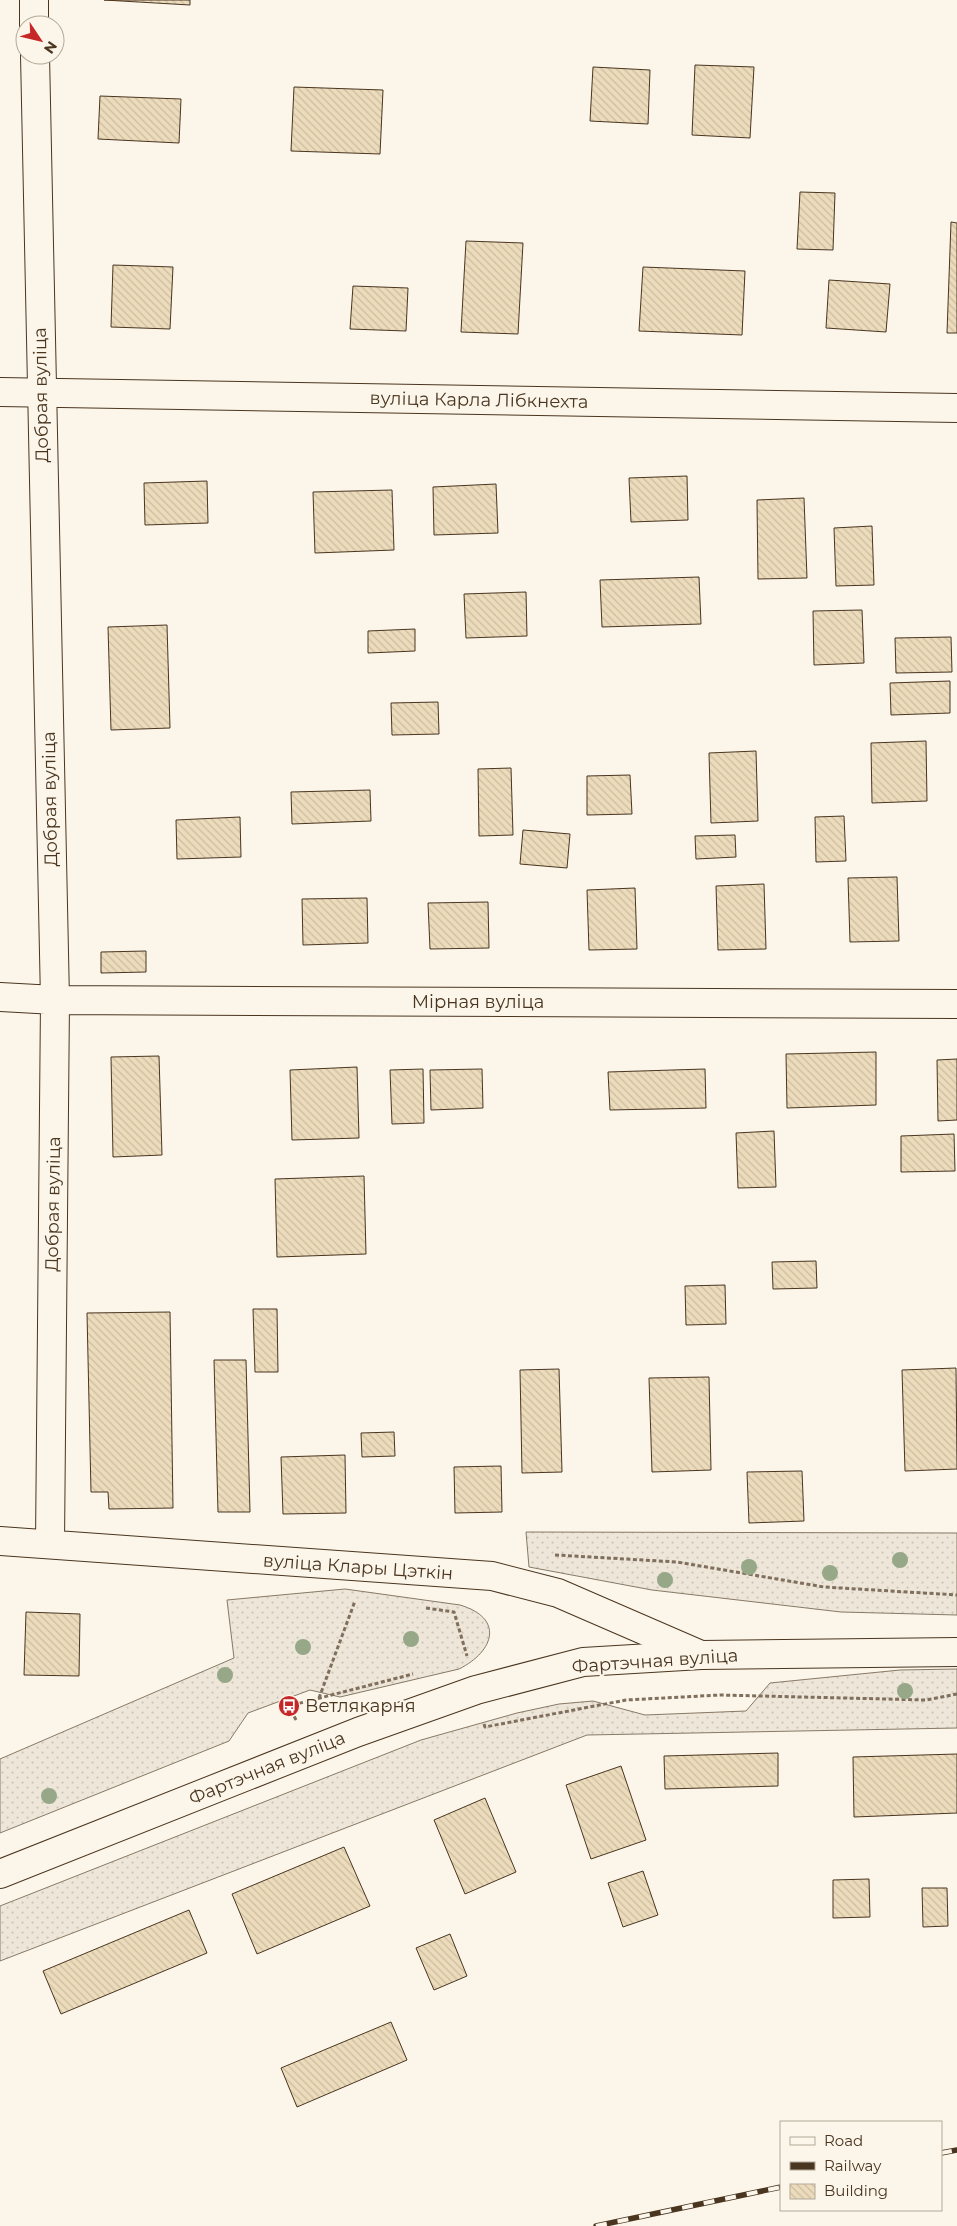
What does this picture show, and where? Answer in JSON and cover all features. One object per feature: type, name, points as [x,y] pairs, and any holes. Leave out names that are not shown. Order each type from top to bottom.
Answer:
[{"type":"street","points":[[34,0],[34,15]]},
{"type":"street","name":"Добрая вуліца","points":[[35,65],[55,1000],[50,1544]]},
{"type":"street","name":"вуліца Карла Лібкнехта","points":[[0,392],[957,408]]},
{"type":"street","name":"Мірная вуліца","points":[[0,997],[55,1000],[957,1004]]},
{"type":"street","name":"вуліца Клары Цэткін","points":[[0,1541],[492,1576],[558,1593],[701,1655]]},
{"type":"street","name":"Фартэчная вуліца","points":[[0,1874],[358,1732],[476,1690],[583,1662],[701,1655],[957,1652]]},
{"type":"path","points":[[319,1698],[356,1599]]},
{"type":"path","points":[[424,1608],[454,1612],[468,1659]]},
{"type":"shaded area","points":[[526,1532],[957,1533],[957,1615],[841,1612],[652,1590],[529,1567]]},
{"type":"shaded area","points":[[345,1589],[460,1605],[474,1611],[489,1626],[487,1644],[471,1662],[459,1669],[340,1697],[310,1690],[248,1713],[229,1741],[0,1833],[0,1759],[234,1658],[227,1600]]},
{"type":"shaded area","points":[[957,1669],[957,1728],[587,1735],[0,1961],[0,1906],[421,1740],[517,1713],[559,1704],[593,1701],[645,1715],[746,1711],[770,1683],[900,1670]]},
{"type":"building","points":[[104,0],[190,0],[190,5]]},
{"type":"building","points":[[695,65],[754,67],[750,138],[692,135]]},
{"type":"building","points":[[593,67],[650,70],[648,124],[590,121]]},
{"type":"building","points":[[294,87],[383,90],[380,154],[291,151]]},
{"type":"building","points":[[100,96],[181,99],[179,143],[98,139]]},
{"type":"building","points":[[800,192],[835,193],[833,250],[797,249]]},
{"type":"building","points":[[951,222],[957,223],[957,333],[947,333]]},
{"type":"building","points":[[466,241],[523,243],[518,334],[461,332]]},
{"type":"building","points":[[113,265],[173,267],[170,329],[111,327]]},
{"type":"building","points":[[643,267],[745,271],[742,335],[639,331]]},
{"type":"building","points":[[829,280],[890,284],[886,332],[826,328]]},
{"type":"building","points":[[353,286],[408,288],[406,331],[350,329]]},
{"type":"building","points":[[687,476],[688,520],[631,522],[629,478]]},
{"type":"building","points":[[207,481],[208,523],[145,525],[144,483]]},
{"type":"building","points":[[496,484],[498,533],[434,535],[433,487]]},
{"type":"building","points":[[392,490],[394,550],[315,553],[313,492]]},
{"type":"building","points":[[804,498],[807,578],[758,579],[757,500]]},
{"type":"building","points":[[872,526],[874,585],[836,586],[834,528]]},
{"type":"building","points":[[699,577],[701,624],[602,627],[600,580]]},
{"type":"building","points":[[526,592],[527,636],[466,638],[464,594]]},
{"type":"building","points":[[862,610],[864,663],[814,665],[813,611]]},
{"type":"building","points":[[167,625],[170,728],[111,730],[108,627]]},
{"type":"building","points":[[415,629],[415,651],[368,653],[368,631]]},
{"type":"building","points":[[951,637],[952,672],[896,673],[895,638]]},
{"type":"building","points":[[950,681],[950,713],[891,715],[890,683]]},
{"type":"building","points":[[438,702],[439,734],[392,735],[391,703]]},
{"type":"building","points":[[926,741],[927,801],[872,803],[871,743]]},
{"type":"building","points":[[756,751],[758,821],[711,823],[709,753]]},
{"type":"building","points":[[511,768],[513,835],[479,836],[478,769]]},
{"type":"building","points":[[630,775],[632,814],[587,815],[587,776]]},
{"type":"building","points":[[370,790],[371,821],[292,824],[291,792]]},
{"type":"building","points":[[844,816],[846,861],[816,862],[815,817]]},
{"type":"building","points":[[240,817],[241,857],[177,859],[176,820]]},
{"type":"building","points":[[523,830],[570,834],[567,868],[520,864]]},
{"type":"building","points":[[735,835],[736,857],[696,859],[695,836]]},
{"type":"building","points":[[897,877],[899,941],[850,942],[848,878]]},
{"type":"building","points":[[764,884],[766,949],[718,950],[716,886]]},
{"type":"building","points":[[635,888],[637,949],[589,950],[587,890]]},
{"type":"building","points":[[367,898],[368,943],[303,945],[302,899]]},
{"type":"building","points":[[488,902],[489,948],[430,949],[428,903]]},
{"type":"building","points":[[146,951],[146,972],[101,973],[101,952]]},
{"type":"building","points":[[876,1052],[876,1105],[787,1108],[786,1054]]},
{"type":"building","points":[[159,1056],[162,1155],[113,1157],[111,1057]]},
{"type":"building","points":[[957,1059],[957,1120],[938,1121],[937,1060]]},
{"type":"building","points":[[357,1067],[359,1138],[292,1140],[290,1070]]},
{"type":"building","points":[[423,1069],[424,1123],[392,1124],[390,1070]]},
{"type":"building","points":[[482,1069],[483,1108],[431,1110],[430,1070]]},
{"type":"building","points":[[705,1069],[706,1108],[610,1110],[608,1072]]},
{"type":"building","points":[[774,1131],[776,1187],[738,1188],[736,1133]]},
{"type":"building","points":[[954,1134],[955,1171],[901,1172],[901,1136]]},
{"type":"building","points":[[364,1176],[366,1254],[277,1257],[275,1179]]},
{"type":"building","points":[[816,1261],[817,1288],[773,1289],[772,1262]]},
{"type":"building","points":[[725,1285],[726,1324],[686,1325],[685,1286]]},
{"type":"building","points":[[253,1309],[277,1309],[278,1372],[255,1372]]},
{"type":"building","points":[[170,1312],[173,1508],[109,1509],[108,1492],[91,1492],[87,1313]]},
{"type":"building","points":[[214,1360],[246,1360],[250,1512],[218,1512]]},
{"type":"building","points":[[956,1368],[957,1469],[905,1471],[902,1370]]},
{"type":"building","points":[[559,1369],[562,1472],[522,1473],[520,1370]]},
{"type":"building","points":[[709,1377],[711,1470],[652,1472],[649,1378]]},
{"type":"building","points":[[394,1432],[395,1456],[362,1457],[361,1433]]},
{"type":"building","points":[[345,1455],[346,1513],[283,1514],[281,1457]]},
{"type":"building","points":[[501,1466],[502,1512],[455,1513],[454,1467]]},
{"type":"building","points":[[802,1471],[804,1521],[749,1523],[747,1472]]},
{"type":"building","points":[[26,1612],[80,1614],[79,1676],[24,1675]]},
{"type":"building","points":[[778,1753],[778,1786],[665,1789],[664,1756]]},
{"type":"building","points":[[957,1754],[957,1813],[854,1817],[853,1757]]},
{"type":"building","points":[[621,1766],[646,1840],[591,1859],[566,1785]]},
{"type":"building","points":[[485,1798],[516,1872],[465,1894],[434,1820]]},
{"type":"building","points":[[344,1847],[370,1906],[257,1954],[232,1894]]},
{"type":"building","points":[[643,1871],[658,1915],[623,1927],[608,1883]]},
{"type":"building","points":[[869,1879],[870,1917],[833,1918],[833,1880]]},
{"type":"building","points":[[922,1888],[947,1888],[948,1926],[923,1927]]},
{"type":"building","points":[[189,1910],[207,1953],[61,2014],[43,1971]]},
{"type":"building","points":[[450,1934],[467,1976],[434,1990],[416,1948]]},
{"type":"building","points":[[391,2022],[407,2060],[297,2107],[281,2068]]},
{"type":"railway","points":[[942,2153],[957,2150]]},
{"type":"railway","points":[[596,2226],[780,2187]]},
{"type":"place","name":"Ветлякарня","points":[[289,1706]]}]
